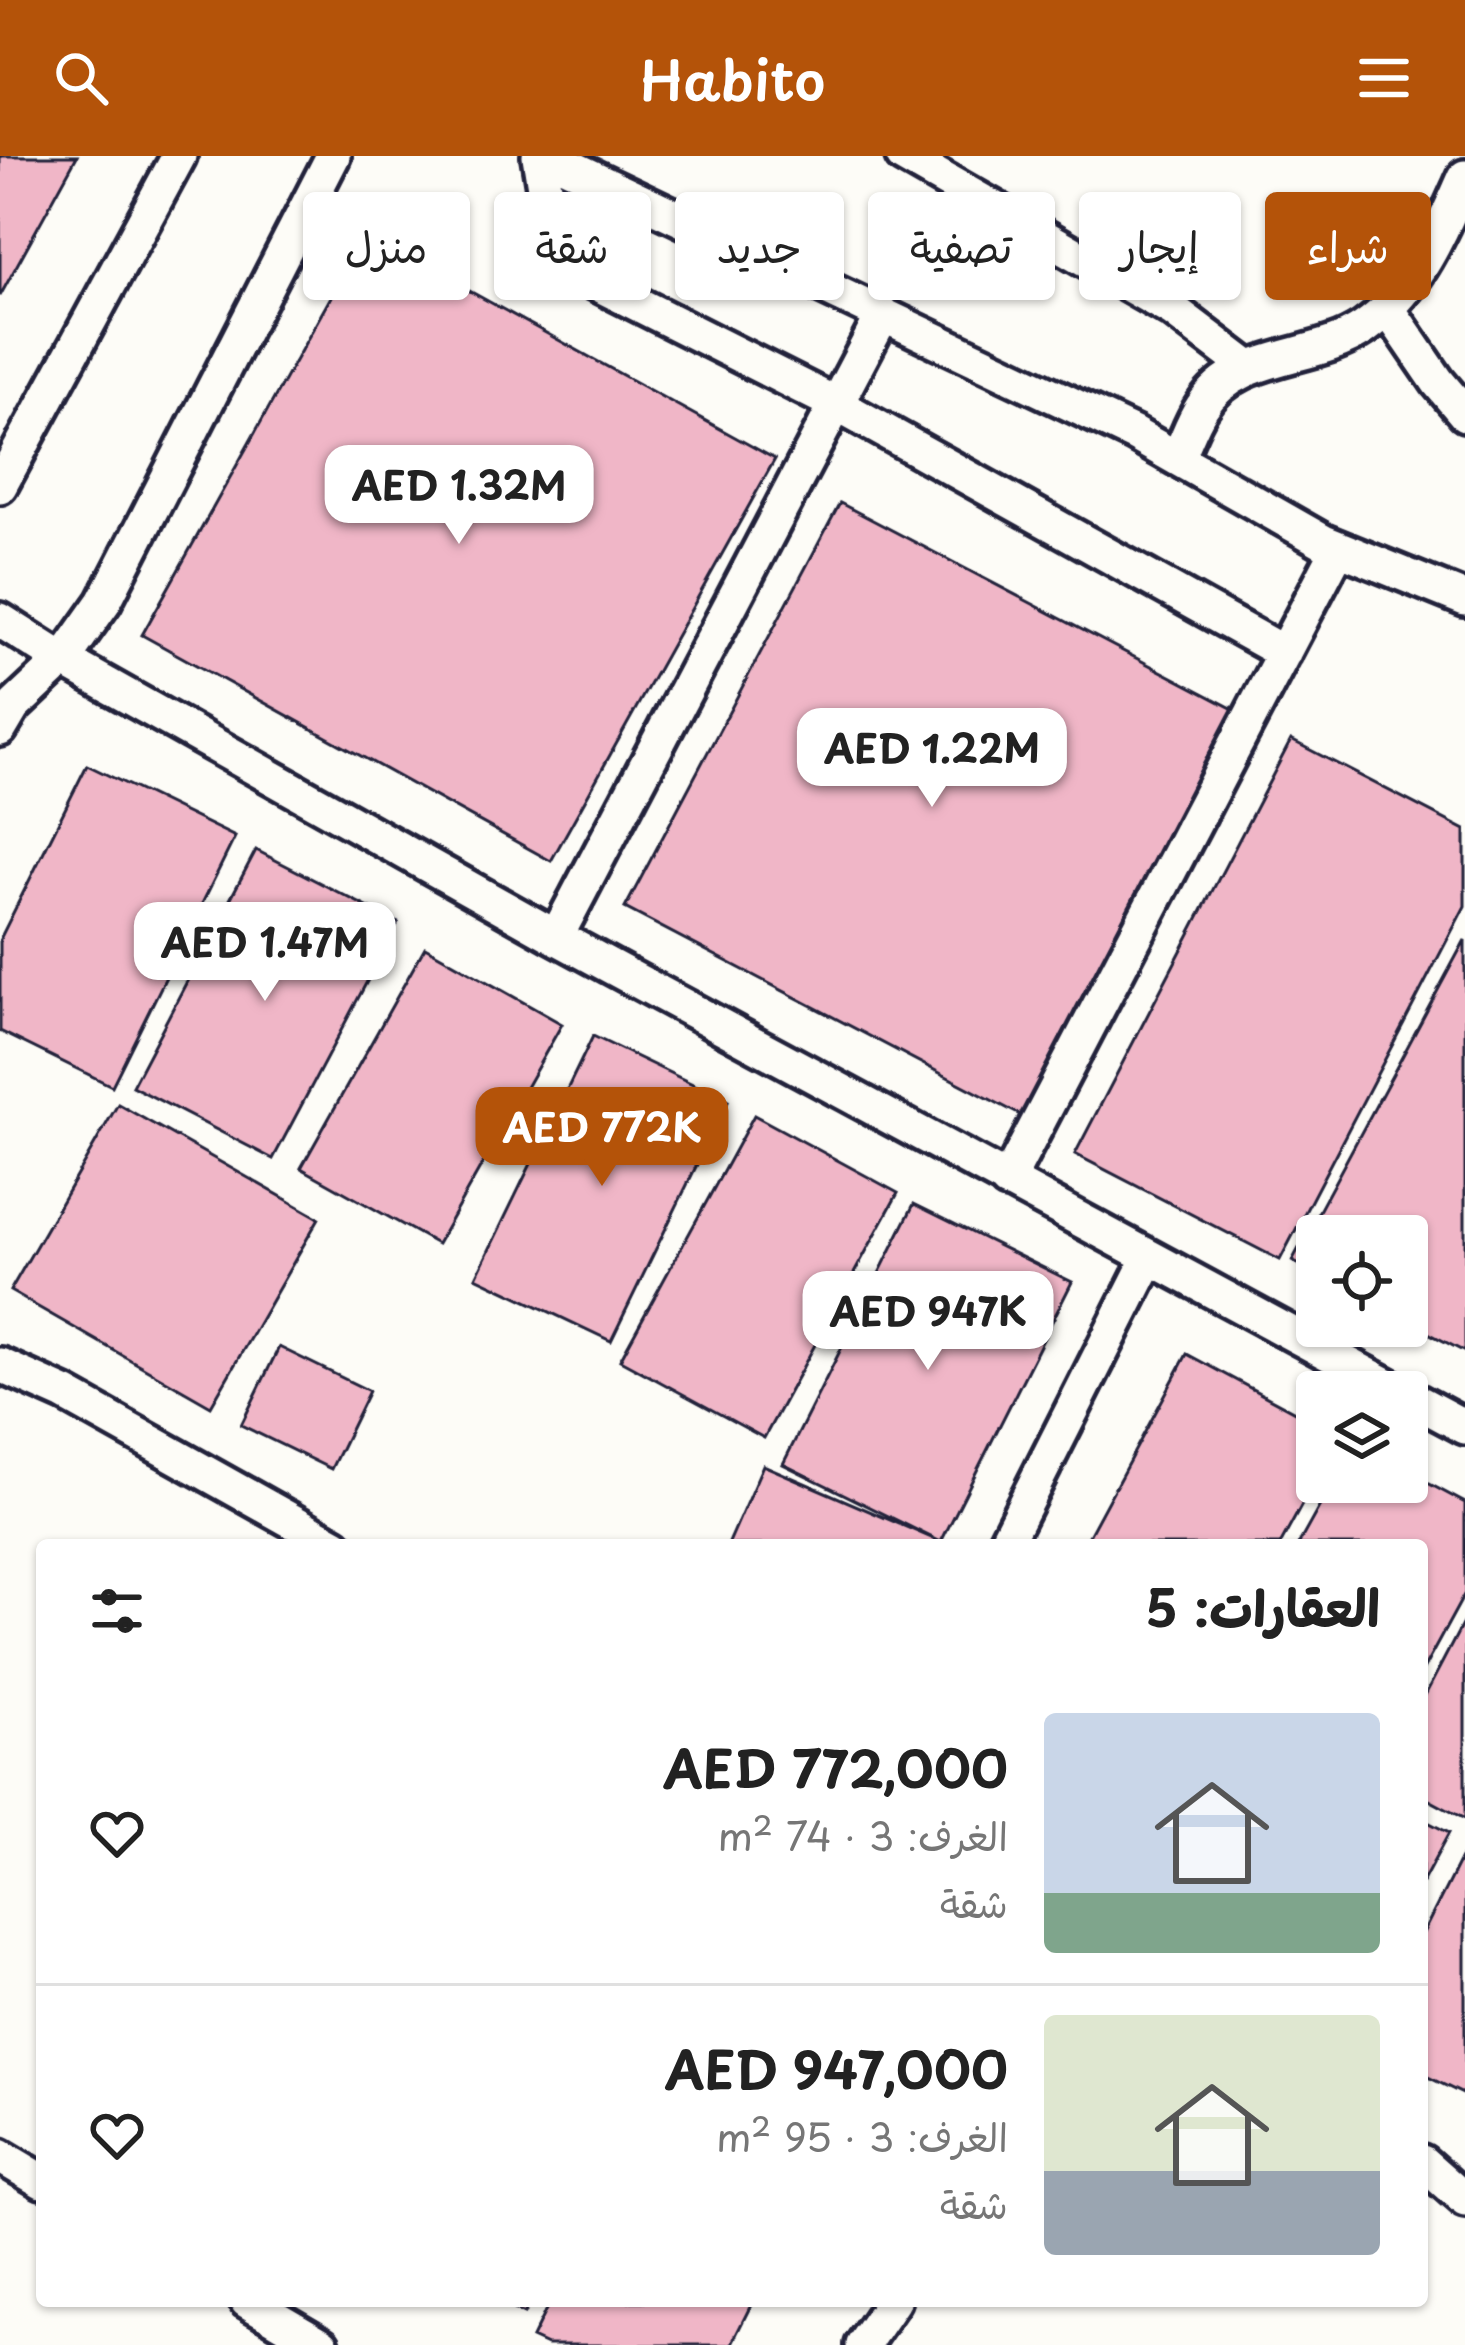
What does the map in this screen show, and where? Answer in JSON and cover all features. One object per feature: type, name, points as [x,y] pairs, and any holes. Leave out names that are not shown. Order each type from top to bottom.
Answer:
[{"type":"street","points":[[0,486],[179,156]]},
{"type":"street","points":[[0,729],[13,707],[64,660],[104,602],[333,156]]},
{"type":"street","points":[[544,156],[1178,457],[1338,549],[1465,599]]},
{"type":"street","points":[[544,156],[554,248],[568,268],[836,404],[1284,653]]},
{"type":"street","points":[[903,156],[1174,311],[1249,368]]},
{"type":"street","points":[[1178,457],[1201,408],[1214,392],[1249,368],[1333,346],[1388,309],[1429,258],[1465,177]]},
{"type":"street","points":[[1388,309],[1465,414]]},
{"type":"street","points":[[556,937],[883,315]]},
{"type":"street","points":[[1006,1182],[1338,549]]},
{"type":"street","points":[[0,620],[556,937],[1361,1371]]},
{"type":"street","points":[[1007,1539],[1150,1258]]},
{"type":"street","points":[[0,1365],[64,1394],[324,1539]]},
{"type":"street","points":[[1428,1407],[1465,1426]]},
{"type":"street","points":[[0,2156],[36,2177]]},
{"type":"street","points":[[1428,2167],[1465,2200]]},
{"type":"street","points":[[257,2307],[322,2345]]},
{"type":"street","points":[[862,2345],[889,2307]]},
{"type":"building","points":[[0,156],[77,156],[0,296]]},
{"type":"building","points":[[470,291],[775,459],[551,861],[142,635],[329,300],[470,300]]},
{"type":"building","points":[[840,503],[1239,712],[1024,1117],[625,908]]},
{"type":"building","points":[[1291,740],[1465,830],[1465,906],[1304,1215],[1296,1215],[1296,1229],[1280,1260],[1075,1154]]},
{"type":"building","points":[[87,765],[235,837],[112,1086],[0,1031],[0,939]]},
{"type":"building","points":[[256,850],[398,923],[273,1159],[132,1086]]},
{"type":"building","points":[[1465,940],[1465,1352],[1428,1333],[1428,1215],[1317,1215]]},
{"type":"building","points":[[425,947],[562,1024],[437,1244],[301,1168]]},
{"type":"building","points":[[593,1036],[728,1101],[611,1341],[476,1277]]},
{"type":"building","points":[[118,1104],[319,1218],[211,1406],[10,1291]]},
{"type":"building","points":[[754,1115],[898,1193],[764,1438],[620,1360]]},
{"type":"building","points":[[914,1204],[1072,1282],[943,1539],[783,1464]]},
{"type":"building","points":[[279,1347],[369,1391],[331,1469],[241,1425]]},
{"type":"building","points":[[1187,1354],[1296,1413],[1296,1503],[1303,1503],[1283,1539],[1087,1539]]},
{"type":"building","points":[[763,1465],[934,1539],[731,1539]]},
{"type":"building","points":[[1428,1483],[1465,1503],[1465,1593],[1428,1661],[1428,1539],[1301,1539],[1321,1503],[1428,1503]]},
{"type":"building","points":[[1465,1619],[1465,1819],[1428,1799],[1428,1690]]},
{"type":"building","points":[[1428,1822],[1449,1833],[1428,1872]]},
{"type":"building","points":[[1465,1850],[1465,2095],[1428,2077],[1428,1923]]},
{"type":"building","points":[[547,2307],[750,2307],[731,2345],[547,2345],[532,2338]]}]
